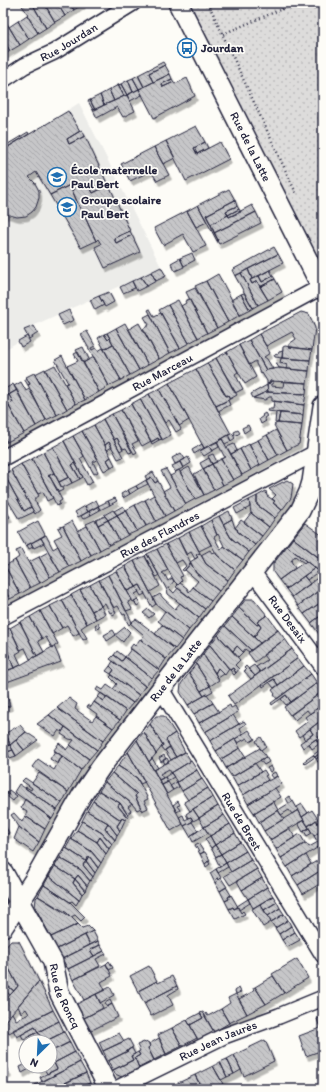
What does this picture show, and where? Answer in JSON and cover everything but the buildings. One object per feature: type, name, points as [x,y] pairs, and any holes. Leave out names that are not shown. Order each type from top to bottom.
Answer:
[{"type":"street","name":"Rue Jourdan","points":[[3,80],[24,66],[54,52],[133,3]]},
{"type":"street","name":"Rue de la Latte","points":[[178,3],[322,289]]},
{"type":"street","name":"Rue Marceau","points":[[3,458],[322,289]]},
{"type":"street","name":"Rue de la Latte","points":[[3,927],[20,904],[86,789],[101,767],[300,511],[312,482],[323,406]]},
{"type":"street","name":"Rue des Flandres","points":[[3,617],[317,452]]},
{"type":"street","name":"Rue Desaix","points":[[252,572],[323,667]]},
{"type":"street","name":"Rue de Brest","points":[[161,689],[323,955]]},
{"type":"street","name":"Rue de Roncq","points":[[3,872],[53,962],[59,992],[109,1089]]},
{"type":"street","name":"Rue Jean Jaurès","points":[[116,1089],[224,1036],[323,998]]},
{"type":"path","points":[[208,3],[296,193]]},
{"type":"path","points":[[223,34],[282,9],[302,3]]},
{"type":"shaded area","points":[[186,3],[323,3],[323,272]]},
{"type":"shaded area","name":"Groupe scolaire Paul Bert","points":[[79,103],[161,267],[24,330],[27,336],[3,351],[3,147],[28,132],[29,134]]},
{"type":"place","name":"Jourdan","points":[[187,48]]},
{"type":"place","name":"École maternelle Paul Bert","points":[[57,177]]},
{"type":"place","name":"Groupe scolaire Paul Bert","points":[[67,207]]}]
